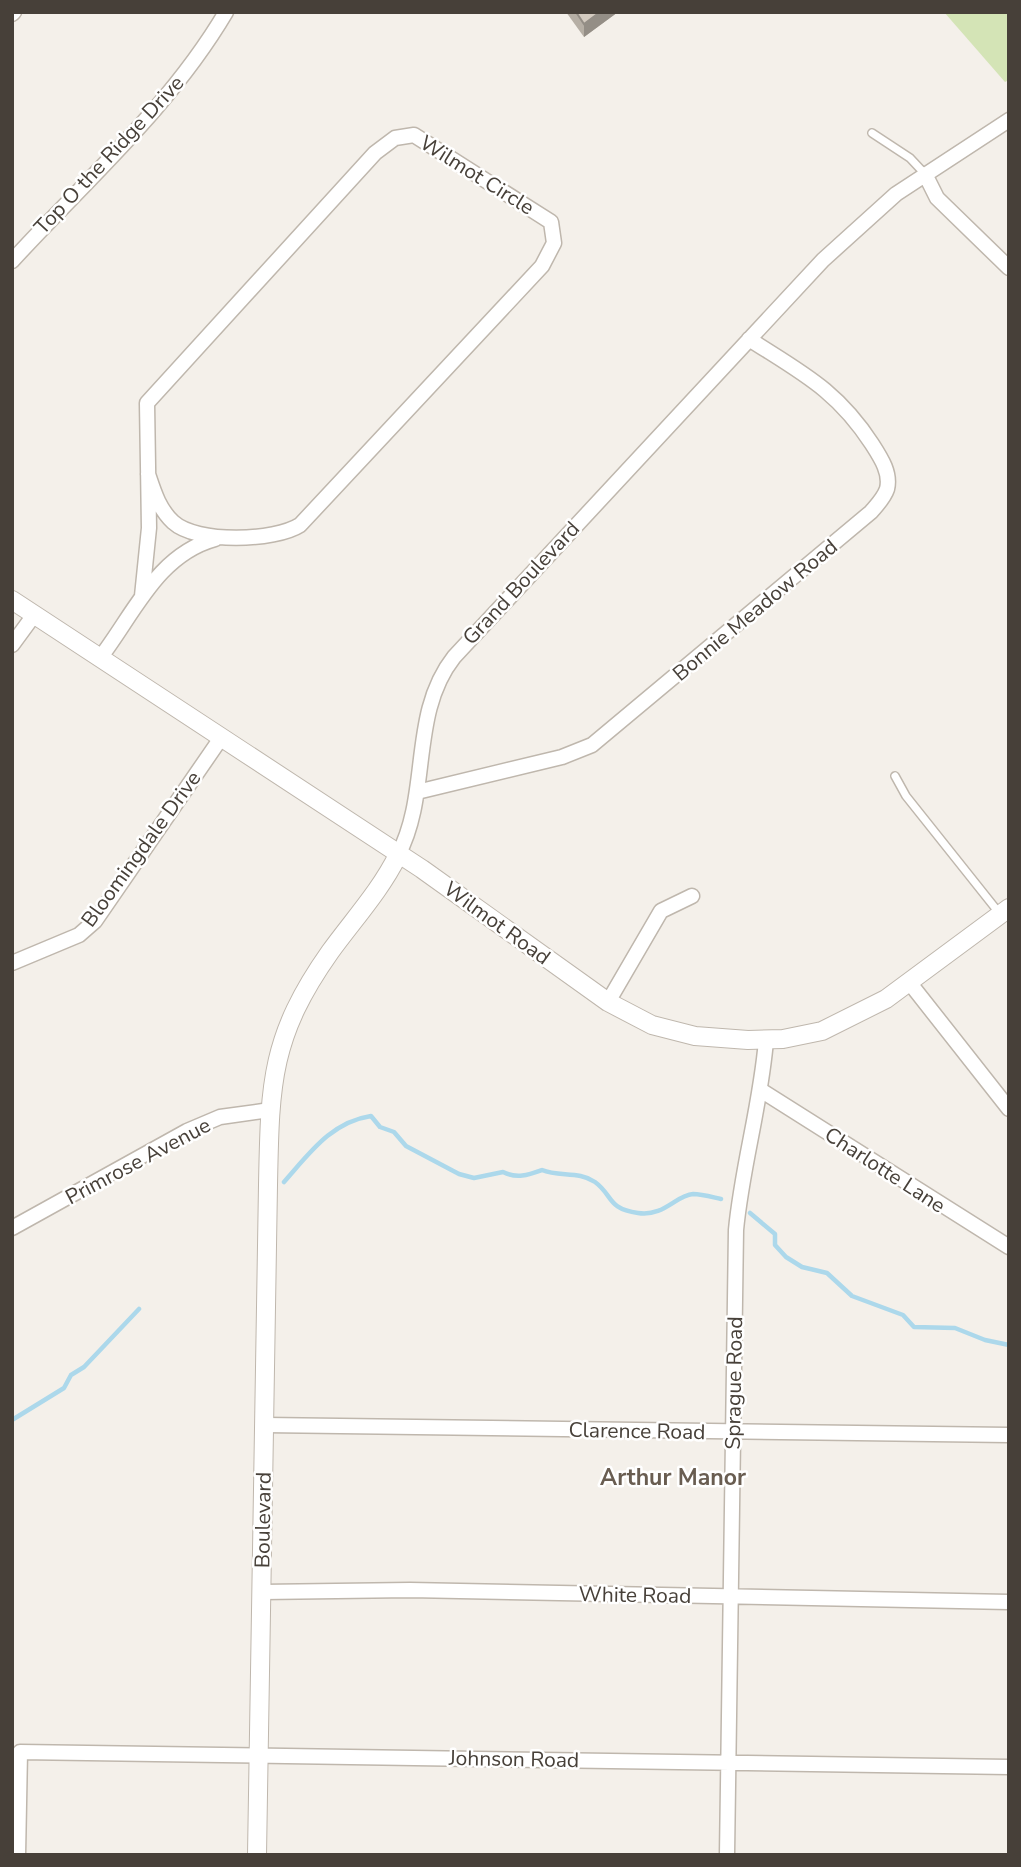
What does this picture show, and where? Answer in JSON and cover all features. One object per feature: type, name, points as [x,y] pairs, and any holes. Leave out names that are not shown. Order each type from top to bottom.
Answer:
[{"type":"street","name":"Top O the Ridge Drive","points":[[12,261],[164,102],[198,57],[226,12]]},
{"type":"street","name":"Grand Boulevard","points":[[268,1185],[270,1110],[280,1046],[294,1009],[331,950],[384,883],[407,838],[417,792],[431,695],[444,669],[480,626],[823,260],[897,194],[1009,120]]},
{"type":"street","name":"Wilmot Circle","points":[[142,596],[149,528],[145,413],[151,396],[386,143],[395,138],[415,135],[551,222],[554,243],[542,266],[300,525],[283,534],[221,537],[191,532],[173,522],[157,502],[148,474]]},
{"type":"street","points":[[925,174],[937,198],[1009,268]]},
{"type":"street","name":"Bonnie Meadow Road","points":[[417,792],[562,757],[592,745],[861,521],[883,497],[888,482],[884,464],[855,418],[835,396],[750,339]]},
{"type":"street","name":"Wilmot Circle","points":[[100,658],[142,596],[184,551],[221,537]]},
{"type":"street","name":"Wilmot Road","points":[[12,600],[398,855],[608,1002],[641,1020],[676,1032],[715,1038],[766,1040],[803,1035],[837,1026],[909,982],[1004,912]]},
{"type":"street","points":[[12,645],[34,615]]},
{"type":"street","name":"Bloomingdale Drive","points":[[12,963],[79,935],[95,921],[221,738]]},
{"type":"street","points":[[608,1002],[661,911],[692,896]]},
{"type":"street","points":[[909,982],[1009,1109]]},
{"type":"street","name":"Sprague Road","points":[[727,1855],[736,1230],[743,1174],[762,1091],[766,1040]]},
{"type":"street","name":"Charlotte Lane","points":[[762,1091],[1009,1247]]},
{"type":"street","name":"Primrose Avenue","points":[[12,1228],[187,1131],[220,1117],[270,1110]]},
{"type":"street","name":"Boulevard","points":[[257,1855],[268,1185]]},
{"type":"street","name":"Clarence Road","points":[[265,1425],[1009,1436]]},
{"type":"street","name":"White Road","points":[[262,1592],[410,1590],[1009,1602]]},
{"type":"street","name":"Johnson Road","points":[[19,1855],[20,1752],[1009,1767]]},
{"type":"lane","points":[[872,133],[910,158],[925,174]]},
{"type":"lane","points":[[895,776],[906,796],[1004,912]]},
{"type":"green space","points":[[944,12],[1009,12],[1009,80],[1005,82]]},
{"type":"building","points":[[576,12],[600,12],[584,24]]},
{"type":"waterway","points":[[284,1182],[332,1132],[357,1119],[371,1116],[380,1127],[394,1132],[406,1146],[459,1174],[474,1178],[503,1172],[523,1176],[542,1170],[582,1176],[601,1187],[616,1205],[638,1213],[655,1212],[687,1195],[721,1199]]},
{"type":"waterway","points":[[750,1213],[775,1234],[775,1245],[786,1257],[802,1267],[827,1273],[852,1296],[903,1315],[914,1327],[955,1328],[985,1340],[1009,1345]]},
{"type":"waterway","points":[[12,1420],[64,1388],[71,1375],[84,1367],[139,1309]]},
{"type":"district","name":"Arthur Manor","points":[[673,1477]]}]
